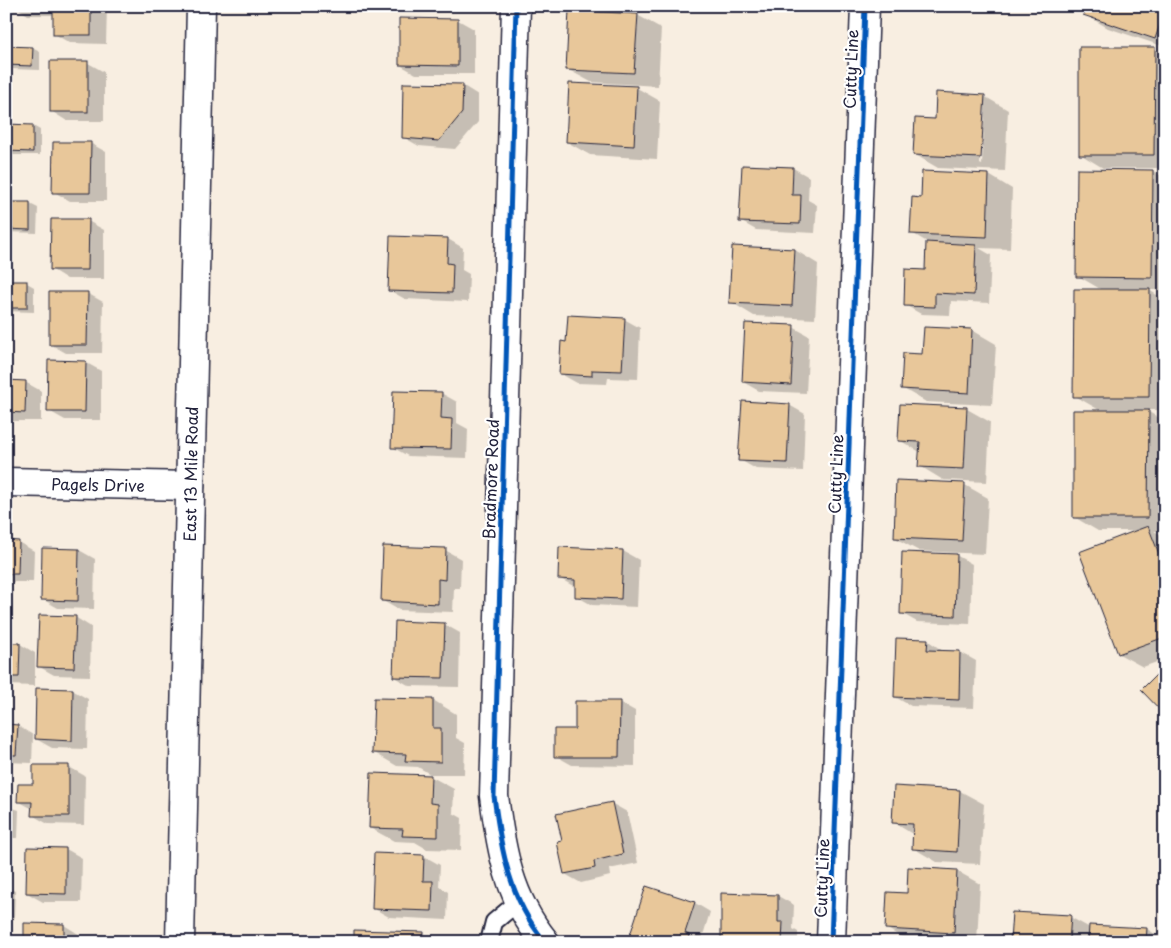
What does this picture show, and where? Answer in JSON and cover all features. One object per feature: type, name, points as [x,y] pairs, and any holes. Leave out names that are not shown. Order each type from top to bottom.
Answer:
[{"type":"street","name":"East 13 Mile Road","points":[[180,942],[201,6]]},
{"type":"street","name":"Bradmore Road","points":[[516,6],[494,796],[501,850],[518,902],[545,942]]},
{"type":"street","name":"Cutty Line","points":[[832,942],[864,6]]},
{"type":"street","name":"Pagels Drive","points":[[6,482],[190,486]]},
{"type":"lane","points":[[489,942],[494,922],[518,902]]},
{"type":"building","points":[[53,6],[91,6],[91,35],[53,35]]},
{"type":"building","points":[[1086,6],[1165,6],[1165,9],[1155,39],[1083,15]]},
{"type":"building","points":[[569,10],[638,14],[634,73],[566,70]]},
{"type":"building","points":[[399,18],[458,19],[458,66],[399,65]]},
{"type":"building","points":[[6,46],[33,47],[32,66],[6,65]]},
{"type":"building","points":[[1079,47],[1155,47],[1154,155],[1079,155]]},
{"type":"building","points":[[50,61],[88,61],[88,112],[50,112]]},
{"type":"building","points":[[403,83],[463,84],[462,113],[439,141],[402,138]]},
{"type":"building","points":[[569,83],[637,86],[634,146],[566,142]]},
{"type":"building","points":[[936,92],[985,95],[981,158],[913,155],[915,118],[935,119]]},
{"type":"building","points":[[6,124],[33,125],[33,152],[6,151]]},
{"type":"building","points":[[53,142],[91,142],[90,193],[52,193]]},
{"type":"building","points":[[742,165],[793,167],[792,195],[801,195],[800,224],[739,222]]},
{"type":"building","points":[[1077,169],[1153,170],[1152,278],[1076,277]]},
{"type":"building","points":[[922,171],[989,174],[987,237],[910,234],[912,197],[921,198]]},
{"type":"building","points":[[6,202],[30,202],[30,230],[6,229]]},
{"type":"building","points":[[51,219],[89,219],[88,270],[50,270]]},
{"type":"building","points":[[390,236],[448,238],[447,263],[453,264],[452,293],[388,291]]},
{"type":"building","points":[[926,242],[976,245],[974,295],[935,293],[935,307],[904,306],[905,269],[925,270]]},
{"type":"building","points":[[732,246],[795,249],[792,306],[729,303]]},
{"type":"building","points":[[6,281],[27,281],[27,308],[6,308]]},
{"type":"building","points":[[1074,289],[1150,289],[1149,397],[1073,397]]},
{"type":"building","points":[[49,292],[88,292],[87,345],[49,345]]},
{"type":"building","points":[[568,315],[625,318],[622,371],[592,370],[592,376],[559,374],[561,341],[566,342]]},
{"type":"building","points":[[745,323],[794,325],[791,385],[742,382]]},
{"type":"building","points":[[924,327],[972,329],[969,393],[901,389],[903,353],[922,354]]},
{"type":"building","points":[[48,360],[86,361],[85,412],[47,412]]},
{"type":"building","points":[[6,380],[26,381],[25,413],[6,412]]},
{"type":"building","points":[[393,391],[442,392],[441,418],[452,419],[451,449],[391,448]]},
{"type":"building","points":[[742,401],[790,404],[787,463],[738,461]]},
{"type":"building","points":[[900,404],[967,407],[964,469],[918,467],[920,442],[898,441]]},
{"type":"building","points":[[1073,410],[1149,410],[1148,518],[1073,518]]},
{"type":"building","points":[[896,480],[965,483],[962,541],[894,538]]},
{"type":"building","points":[[1148,526],[1165,569],[1165,637],[1118,654],[1079,552]]},
{"type":"building","points":[[6,540],[19,541],[18,574],[6,574]]},
{"type":"building","points":[[383,546],[446,548],[445,580],[438,579],[438,604],[381,601]]},
{"type":"building","points":[[559,547],[623,550],[621,599],[575,597],[575,580],[558,579]]},
{"type":"building","points":[[42,548],[79,549],[78,601],[41,600]]},
{"type":"building","points":[[902,552],[957,554],[955,616],[900,614]]},
{"type":"building","points":[[39,615],[76,616],[74,668],[37,667]]},
{"type":"building","points":[[395,621],[445,623],[443,678],[393,677]]},
{"type":"building","points":[[896,638],[928,639],[927,650],[960,651],[959,700],[894,697]]},
{"type":"building","points":[[6,643],[20,643],[19,677],[6,677]]},
{"type":"building","points":[[1165,666],[1165,715],[1141,690]]},
{"type":"building","points":[[36,688],[73,689],[72,741],[35,739]]},
{"type":"building","points":[[374,698],[433,699],[433,728],[441,728],[441,762],[405,761],[406,754],[372,753]]},
{"type":"building","points":[[575,701],[620,701],[619,757],[554,757],[554,729],[575,729]]},
{"type":"building","points":[[6,724],[18,725],[16,755],[6,755]]},
{"type":"building","points":[[33,765],[69,765],[69,816],[31,816],[32,802],[17,802],[18,784],[33,784]]},
{"type":"building","points":[[371,773],[431,775],[430,803],[438,804],[438,837],[402,836],[403,829],[369,828]]},
{"type":"building","points":[[894,786],[960,790],[957,852],[912,849],[913,824],[892,823]]},
{"type":"building","points":[[612,802],[623,854],[594,861],[595,868],[564,874],[557,842],[562,841],[556,814]]},
{"type":"building","points":[[6,805],[11,805],[10,835],[6,834]]},
{"type":"building","points":[[27,847],[66,848],[66,894],[26,893]]},
{"type":"building","points":[[374,853],[424,855],[423,881],[433,881],[432,911],[372,909]]},
{"type":"building","points":[[908,867],[957,870],[954,933],[885,929],[887,892],[907,893]]},
{"type":"building","points":[[646,886],[695,902],[685,933],[689,935],[687,942],[640,942],[629,938]]},
{"type":"building","points":[[721,893],[778,895],[778,922],[783,922],[782,942],[721,942]]},
{"type":"building","points":[[1012,912],[1071,915],[1069,942],[1010,942]]},
{"type":"building","points":[[24,923],[64,924],[64,942],[24,942]]},
{"type":"building","points":[[1089,925],[1147,928],[1146,942],[1088,942]]},
{"type":"building","points":[[354,930],[424,932],[423,942],[354,942]]},
{"type":"cycle path","points":[[516,6],[494,796],[504,854],[515,891],[523,908],[545,942]]},
{"type":"cycle path","points":[[831,942],[865,6]]}]
